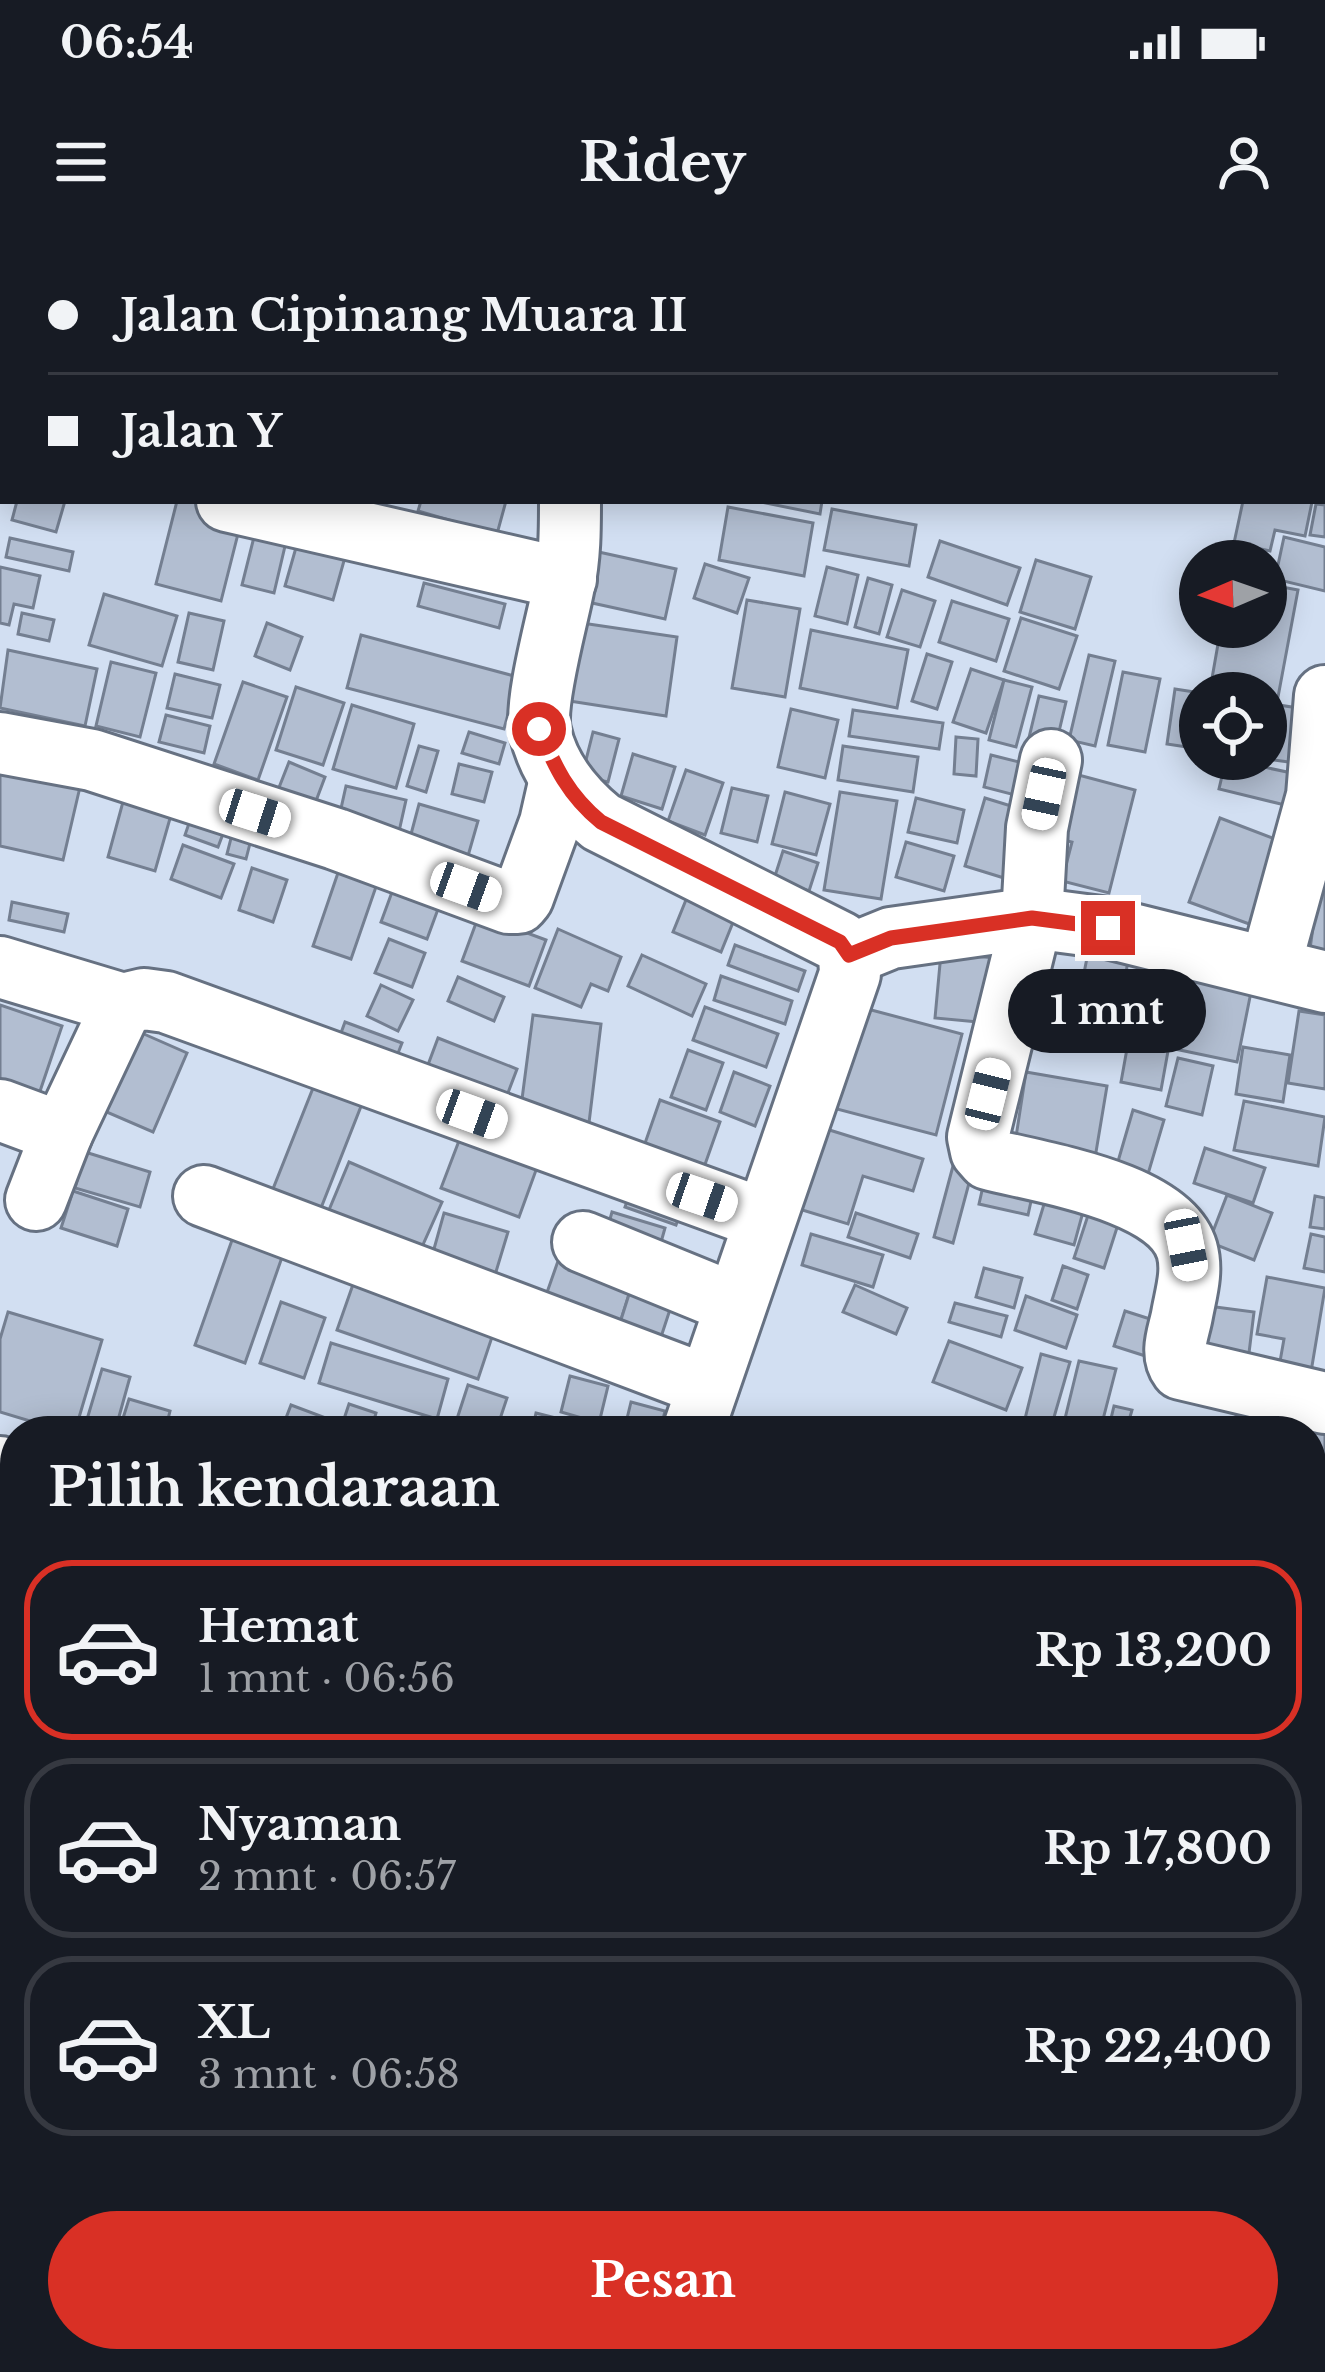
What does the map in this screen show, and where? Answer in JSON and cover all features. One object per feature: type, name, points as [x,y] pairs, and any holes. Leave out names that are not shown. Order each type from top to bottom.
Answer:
[{"type":"street","points":[[239,504],[566,579]]},
{"type":"street","points":[[204,1196],[700,1409],[850,974],[849,955],[840,942],[601,822],[578,804],[560,779],[539,729],[547,661],[566,579],[571,504]]},
{"type":"street","points":[[849,955],[891,938],[1032,918],[1108,928],[1298,975],[1325,696]]},
{"type":"street","points":[[0,743],[92,760],[336,839],[509,903],[523,897],[560,779]]},
{"type":"street","points":[[1052,760],[1037,828],[1032,918],[978,1138],[981,1151],[988,1159],[1125,1196],[1171,1221],[1186,1245],[1191,1270],[1175,1362],[1181,1369],[1325,1403]]},
{"type":"street","points":[[0,967],[124,1004],[144,999],[166,1002],[763,1219]]},
{"type":"street","points":[[36,1200],[62,1132],[124,1004]]},
{"type":"street","points":[[0,1110],[62,1132]]},
{"type":"street","points":[[583,1242],[735,1304]]},
{"type":"building","points":[[16,504],[64,504],[56,532],[12,520]]},
{"type":"building","points":[[176,504],[221,504],[244,510],[221,601],[156,584]]},
{"type":"building","points":[[420,504],[505,504],[497,534],[418,511]]},
{"type":"building","points":[[771,504],[822,504],[820,514]]},
{"type":"building","points":[[1242,504],[1312,504],[1305,536],[1275,530],[1273,540],[1235,540]]},
{"type":"building","points":[[1316,504],[1325,505],[1325,537],[1310,535]]},
{"type":"building","points":[[728,507],[813,523],[804,576],[719,560]]},
{"type":"building","points":[[832,509],[916,525],[909,566],[824,550]]},
{"type":"building","points":[[258,521],[289,529],[274,593],[242,585]]},
{"type":"building","points":[[301,530],[349,543],[333,600],[285,586]]},
{"type":"building","points":[[1284,537],[1325,547],[1325,591],[1287,582],[1287,540]]},
{"type":"building","points":[[10,538],[73,552],[69,571],[6,557]]},
{"type":"building","points":[[940,541],[1020,568],[1007,605],[928,577]]},
{"type":"building","points":[[585,549],[676,569],[665,619],[574,599]]},
{"type":"building","points":[[1036,560],[1091,577],[1075,629],[1020,612]]},
{"type":"building","points":[[705,564],[749,578],[737,613],[694,598]]},
{"type":"building","points":[[0,567],[40,576],[33,608],[14,604],[9,625],[0,623]]},
{"type":"building","points":[[827,567],[858,575],[847,624],[815,616]]},
{"type":"building","points":[[868,578],[892,585],[879,634],[855,627]]},
{"type":"building","points":[[424,583],[505,604],[499,628],[418,606]]},
{"type":"building","points":[[1287,588],[1298,590],[1283,672],[1213,672],[1217,648],[1287,648]]},
{"type":"building","points":[[902,590],[935,601],[920,647],[887,637]]},
{"type":"building","points":[[104,594],[177,616],[162,666],[89,645]]},
{"type":"building","points":[[747,600],[800,609],[785,697],[732,688]]},
{"type":"building","points":[[952,601],[1009,619],[996,661],[939,642]]},
{"type":"building","points":[[22,613],[54,620],[49,641],[18,634]]},
{"type":"building","points":[[189,613],[224,621],[213,670],[178,662]]},
{"type":"building","points":[[1021,618],[1077,636],[1059,689],[1004,671]]},
{"type":"building","points":[[575,622],[677,637],[666,716],[563,700]]},
{"type":"building","points":[[267,623],[302,637],[290,670],[255,656]]},
{"type":"building","points":[[811,630],[908,650],[897,708],[800,688]]},
{"type":"building","points":[[361,635],[518,677],[504,729],[347,688]]},
{"type":"building","points":[[8,650],[97,669],[85,726],[0,708]]},
{"type":"building","points":[[927,654],[952,662],[937,709],[912,701]]},
{"type":"building","points":[[1089,655],[1115,661],[1095,746],[1069,740]]},
{"type":"building","points":[[111,662],[156,673],[140,737],[96,726]]},
{"type":"building","points":[[971,669],[1004,680],[986,733],[953,722]]},
{"type":"building","points":[[1123,672],[1160,679],[1145,752],[1108,745]]},
{"type":"building","points":[[175,674],[220,685],[212,718],[167,708]]},
{"type":"building","points":[[1004,680],[1032,687],[1016,747],[989,740]]},
{"type":"building","points":[[243,682],[287,697],[258,780],[214,764]]},
{"type":"building","points":[[296,687],[344,703],[323,765],[276,750]]},
{"type":"building","points":[[1175,689],[1179,690],[1179,746],[1167,744]]},
{"type":"building","points":[[1039,696],[1066,702],[1053,757],[1026,750]]},
{"type":"building","points":[[352,705],[414,724],[396,788],[333,769]]},
{"type":"building","points":[[1287,706],[1311,710],[1304,764],[1287,762]]},
{"type":"building","points":[[791,709],[838,720],[825,778],[778,767]]},
{"type":"building","points":[[853,710],[943,723],[939,749],[849,736]]},
{"type":"building","points":[[166,715],[210,726],[204,753],[159,742]]},
{"type":"building","points":[[469,732],[505,743],[499,764],[462,753]]},
{"type":"building","points":[[593,732],[619,739],[608,782],[582,776]]},
{"type":"building","points":[[956,737],[978,739],[976,776],[954,774]]},
{"type":"building","points":[[419,746],[438,751],[426,792],[407,786]]},
{"type":"building","points":[[843,746],[918,757],[913,792],[838,780]]},
{"type":"building","points":[[633,754],[675,767],[662,809],[621,796]]},
{"type":"building","points":[[991,755],[1031,765],[1023,797],[984,787]]},
{"type":"building","points":[[4,756],[83,774],[63,860],[0,846]]},
{"type":"building","points":[[289,762],[325,777],[308,822],[271,808]]},
{"type":"building","points":[[459,764],[492,772],[484,802],[452,794]]},
{"type":"building","points":[[1056,769],[1135,790],[1109,893],[1062,881],[1072,842],[1039,834]]},
{"type":"building","points":[[686,770],[723,783],[705,835],[668,821]]},
{"type":"building","points":[[1287,772],[1301,775],[1293,807],[1219,789],[1221,780],[1287,780]]},
{"type":"building","points":[[346,786],[406,800],[398,836],[338,822]]},
{"type":"building","points":[[127,787],[175,801],[155,871],[108,857]]},
{"type":"building","points":[[732,788],[768,796],[757,842],[721,833]]},
{"type":"building","points":[[785,792],[830,804],[816,855],[772,844]]},
{"type":"building","points":[[840,792],[897,801],[881,899],[824,890]]},
{"type":"building","points":[[198,797],[232,810],[218,847],[185,835]]},
{"type":"building","points":[[916,798],[964,810],[957,843],[908,832]]},
{"type":"building","points":[[985,798],[1037,814],[1017,882],[965,866]]},
{"type":"building","points":[[419,804],[478,821],[464,870],[406,853]]},
{"type":"building","points":[[238,811],[257,816],[246,859],[227,854]]},
{"type":"building","points":[[1220,818],[1283,842],[1252,925],[1189,902]]},
{"type":"building","points":[[906,842],[954,856],[944,891],[896,877]]},
{"type":"building","points":[[183,845],[234,864],[221,898],[171,879]]},
{"type":"building","points":[[783,851],[818,863],[809,891],[774,879]]},
{"type":"building","points":[[340,867],[378,881],[351,959],[313,946]]},
{"type":"building","points":[[252,868],[287,880],[273,922],[239,910]]},
{"type":"building","points":[[1319,883],[1325,884],[1325,951],[1310,949]]},
{"type":"building","points":[[395,884],[441,901],[427,939],[381,922]]},
{"type":"building","points":[[690,890],[738,910],[721,952],[673,932]]},
{"type":"building","points":[[12,902],[68,914],[64,932],[9,920]]},
{"type":"building","points":[[479,915],[546,940],[529,986],[462,961]]},
{"type":"building","points":[[558,929],[621,957],[608,991],[591,984],[581,1007],[535,988]]},
{"type":"building","points":[[389,939],[425,953],[412,987],[375,973]]},
{"type":"building","points":[[1090,943],[1130,950],[1122,995],[1081,988]]},
{"type":"building","points":[[735,945],[805,971],[798,991],[728,965]]},
{"type":"building","points":[[941,953],[1006,959],[1000,1024],[935,1018]]},
{"type":"building","points":[[642,955],[706,984],[692,1016],[628,986]]},
{"type":"building","points":[[1146,964],[1179,971],[1167,1029],[1135,1022]]},
{"type":"building","points":[[721,976],[792,1001],[785,1024],[714,1000]]},
{"type":"building","points":[[458,977],[504,997],[494,1021],[448,1001]]},
{"type":"building","points":[[1189,980],[1251,992],[1237,1062],[1175,1049]]},
{"type":"building","points":[[381,985],[413,1000],[398,1031],[367,1016]]},
{"type":"building","points":[[1035,986],[1111,1001],[1101,1050],[1026,1035]]},
{"type":"building","points":[[0,1005],[62,1026],[37,1100],[0,1088]]},
{"type":"building","points":[[705,1007],[778,1034],[766,1067],[693,1040]]},
{"type":"building","points":[[860,1007],[962,1034],[936,1135],[833,1108]]},
{"type":"building","points":[[1299,1011],[1325,1015],[1325,1089],[1288,1083]]},
{"type":"building","points":[[533,1015],[601,1024],[588,1131],[519,1122]]},
{"type":"building","points":[[345,1022],[402,1043],[393,1066],[337,1044]]},
{"type":"building","points":[[128,1027],[187,1053],[153,1132],[95,1107]]},
{"type":"building","points":[[1130,1032],[1170,1040],[1161,1090],[1121,1082]]},
{"type":"building","points":[[438,1038],[517,1069],[498,1119],[419,1089]]},
{"type":"building","points":[[1243,1047],[1290,1055],[1283,1102],[1236,1094]]},
{"type":"building","points":[[688,1050],[723,1063],[706,1110],[671,1097]]},
{"type":"building","points":[[1178,1058],[1213,1066],[1202,1115],[1166,1106]]},
{"type":"building","points":[[734,1072],[770,1086],[755,1126],[720,1112]]},
{"type":"building","points":[[1026,1072],[1107,1086],[1094,1164],[1014,1150]]},
{"type":"building","points":[[319,1073],[367,1091],[319,1213],[271,1194]]},
{"type":"building","points":[[660,1100],[720,1122],[703,1170],[643,1149]]},
{"type":"building","points":[[1244,1101],[1325,1117],[1318,1166],[1234,1150]]},
{"type":"building","points":[[1133,1110],[1164,1120],[1143,1191],[1112,1182]]},
{"type":"building","points":[[823,1128],[923,1159],[913,1191],[863,1176],[848,1224],[799,1209]]},
{"type":"building","points":[[462,1133],[539,1162],[519,1217],[441,1188]]},
{"type":"building","points":[[1205,1148],[1265,1168],[1253,1203],[1194,1183]]},
{"type":"building","points":[[85,1152],[150,1172],[140,1207],[75,1188]]},
{"type":"building","points":[[349,1162],[442,1202],[421,1249],[329,1210]]},
{"type":"building","points":[[953,1166],[972,1172],[953,1243],[934,1237]]},
{"type":"building","points":[[986,1173],[1035,1183],[1028,1215],[979,1204]]},
{"type":"building","points":[[633,1184],[684,1203],[676,1225],[625,1207]]},
{"type":"building","points":[[73,1191],[128,1209],[117,1246],[61,1228]]},
{"type":"building","points":[[1048,1191],[1086,1201],[1074,1245],[1035,1234]]},
{"type":"building","points":[[1227,1195],[1272,1213],[1254,1260],[1209,1242]]},
{"type":"building","points":[[1315,1196],[1325,1198],[1325,1229],[1310,1227]]},
{"type":"building","points":[[1093,1200],[1123,1209],[1104,1268],[1074,1258]]},
{"type":"building","points":[[612,1212],[665,1228],[658,1253],[605,1237]]},
{"type":"building","points":[[444,1213],[508,1232],[495,1275],[432,1256]]},
{"type":"building","points":[[856,1213],[918,1234],[910,1258],[848,1237]]},
{"type":"building","points":[[237,1226],[287,1243],[245,1363],[195,1345]]},
{"type":"building","points":[[811,1234],[883,1255],[873,1287],[802,1265]]},
{"type":"building","points":[[1311,1234],[1325,1237],[1325,1272],[1304,1268]]},
{"type":"building","points":[[564,1244],[637,1269],[619,1326],[544,1301]]},
{"type":"building","points":[[1063,1266],[1088,1275],[1077,1309],[1052,1300]]},
{"type":"building","points":[[984,1268],[1022,1278],[1014,1308],[976,1297]]},
{"type":"building","points":[[637,1269],[679,1282],[660,1340],[619,1326]]},
{"type":"building","points":[[356,1276],[496,1325],[478,1379],[337,1330]]},
{"type":"building","points":[[1267,1277],[1325,1288],[1308,1390],[1276,1384],[1284,1339],[1257,1334]]},
{"type":"building","points":[[855,1285],[907,1308],[896,1334],[843,1312]]},
{"type":"building","points":[[1026,1296],[1077,1315],[1066,1348],[1015,1330]]},
{"type":"building","points":[[281,1302],[325,1318],[304,1378],[260,1363]]},
{"type":"building","points":[[955,1303],[1007,1316],[1001,1337],[949,1322]]},
{"type":"building","points":[[1208,1306],[1254,1312],[1249,1353],[1203,1347]]},
{"type":"building","points":[[1125,1311],[1169,1325],[1158,1360],[1114,1346]]},
{"type":"building","points":[[8,1312],[102,1340],[79,1416],[0,1412],[0,1339]]},
{"type":"building","points":[[949,1341],[1022,1368],[1006,1410],[933,1382]]},
{"type":"building","points":[[331,1343],[448,1379],[438,1416],[319,1383]]},
{"type":"building","points":[[1041,1354],[1070,1362],[1054,1416],[1026,1416]]},
{"type":"building","points":[[1079,1361],[1116,1369],[1104,1416],[1066,1416]]},
{"type":"building","points":[[102,1369],[130,1377],[119,1416],[88,1416]]},
{"type":"building","points":[[570,1376],[608,1386],[601,1416],[561,1412]]},
{"type":"building","points":[[468,1385],[507,1398],[501,1416],[458,1416]]},
{"type":"building","points":[[1241,1397],[1291,1410],[1290,1416],[1236,1416]]},
{"type":"building","points":[[129,1399],[170,1411],[169,1416],[124,1416]]},
{"type":"building","points":[[631,1402],[665,1411],[664,1416],[628,1416]]},
{"type":"building","points":[[349,1404],[376,1413],[375,1416],[345,1416]]},
{"type":"building","points":[[291,1405],[321,1416],[287,1416]]},
{"type":"building","points":[[1114,1406],[1132,1410],[1130,1416],[1112,1416]]},
{"type":"building","points":[[1300,1408],[1325,1414],[1325,1416],[1298,1416]]},
{"type":"route","points":[[539,729],[560,779],[578,804],[601,822],[840,942],[849,955],[891,938],[1032,918],[1108,928]]}]
